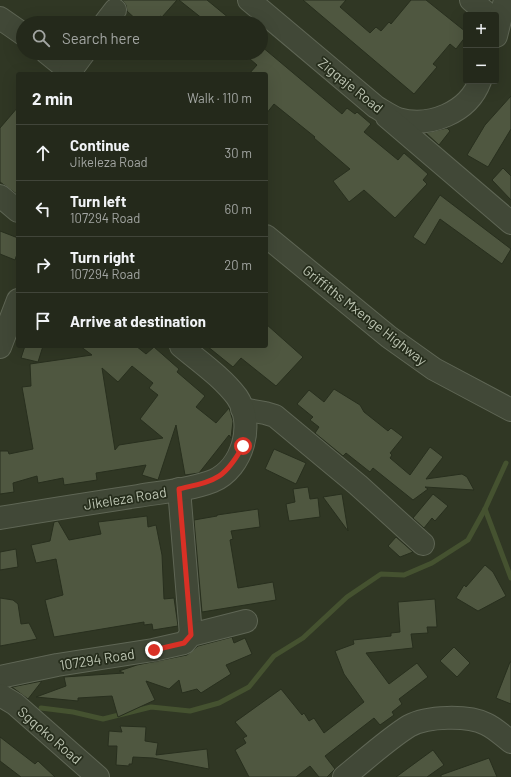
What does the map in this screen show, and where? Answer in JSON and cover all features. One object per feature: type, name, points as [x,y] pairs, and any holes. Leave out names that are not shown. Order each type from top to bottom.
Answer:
[{"type":"street","name":"Zigqaje Road","points":[[250,0],[376,107],[397,119],[418,122],[439,118],[462,107],[479,84]]},
{"type":"street","points":[[471,0],[483,12]]},
{"type":"street","points":[[499,14],[505,0]]},
{"type":"street","points":[[0,18],[16,29]]},
{"type":"street","points":[[55,60],[70,72]]},
{"type":"street","points":[[72,72],[79,60]]},
{"type":"street","points":[[376,107],[511,223]]},
{"type":"street","points":[[0,196],[16,209]]},
{"type":"street","name":"Griffiths Mxenge Highway","points":[[268,238],[389,337],[434,369],[511,410]]},
{"type":"street","points":[[0,347],[16,305]]},
{"type":"street","name":"Jikeleza Road","points":[[0,518],[179,489],[214,480],[232,466],[243,446],[246,421],[238,399],[221,379],[183,348]]},
{"type":"street","points":[[242,409],[275,416],[358,485],[423,544]]},
{"type":"street","points":[[179,489],[191,635]]},
{"type":"street","name":"107294 Road","points":[[0,677],[57,665],[154,650],[184,643],[191,635],[246,621]]},
{"type":"street","name":"Sgqoko Road","points":[[0,695],[15,704],[98,777]]},
{"type":"street","points":[[344,777],[410,726],[431,720],[450,717],[469,718],[487,724],[511,742]]},
{"type":"building","points":[[122,0],[177,0],[163,16],[132,16],[127,11],[126,5]]},
{"type":"building","points":[[179,0],[207,0],[226,16],[199,16]]},
{"type":"building","points":[[303,0],[346,0],[340,7],[370,33],[376,27],[381,31],[389,22],[391,24],[411,0],[426,0],[463,30],[463,40],[456,49],[450,44],[433,64],[437,67],[414,94]]},
{"type":"building","points":[[268,52],[342,114],[347,108],[355,114],[357,112],[371,124],[364,132],[398,160],[404,153],[428,174],[423,180],[427,184],[395,218],[364,190],[349,202],[333,181],[350,169],[314,138],[315,137],[274,104],[268,112],[268,72],[251,72],[257,65],[251,60],[268,60]]},
{"type":"building","points":[[511,96],[511,129],[488,167],[467,155],[485,125]]},
{"type":"building","points":[[16,109],[16,194],[0,182],[0,128]]},
{"type":"building","points":[[447,128],[450,131],[439,145],[426,133]]},
{"type":"building","points":[[503,168],[511,176],[511,200],[492,180]]},
{"type":"building","points":[[440,195],[511,249],[502,264],[440,219],[425,245],[413,237]]},
{"type":"building","points":[[0,231],[16,237],[15,260],[0,254]]},
{"type":"building","points":[[268,326],[303,357],[276,386],[241,358],[233,367],[209,348],[268,348]]},
{"type":"building","points":[[24,348],[42,348],[38,362],[21,358]]},
{"type":"building","points":[[83,348],[138,348],[146,354],[153,348],[155,348],[179,369],[177,372],[205,396],[196,407],[216,423],[229,408],[233,421],[231,438],[229,435],[199,473],[185,475],[176,425],[158,480],[142,475],[146,465],[96,473],[97,480],[64,485],[63,478],[38,483],[37,476],[13,483],[14,492],[0,494],[0,451],[8,451],[9,454],[33,449],[22,387],[31,386],[30,364],[92,355]],"holes":[[[132,366],[153,383],[149,388],[158,395],[140,419],[163,438],[119,445],[115,450],[102,368],[118,382]]]},
{"type":"building","points":[[334,389],[360,405],[364,412],[388,431],[391,428],[403,437],[390,453],[392,455],[390,458],[410,475],[430,447],[443,457],[426,479],[462,474],[467,477],[474,490],[425,487],[428,489],[413,500],[373,468],[370,472],[346,453],[343,456],[315,433],[319,427],[310,420],[313,417],[297,404],[309,390],[324,402]]},
{"type":"building","points":[[274,449],[306,463],[296,484],[265,469]]},
{"type":"building","points":[[308,487],[310,499],[318,498],[320,517],[289,521],[286,504],[295,502],[293,489]]},
{"type":"building","points":[[342,494],[348,531],[323,497]]},
{"type":"building","points":[[433,494],[448,506],[435,521],[432,518],[424,528],[413,518]]},
{"type":"building","points":[[258,509],[260,527],[231,531],[233,539],[230,540],[238,588],[273,582],[276,600],[202,612],[194,520]]},
{"type":"building","points":[[147,516],[148,527],[156,525],[162,555],[164,599],[174,598],[178,626],[153,630],[152,624],[144,625],[144,622],[54,637],[45,600],[63,595],[56,559],[36,563],[31,545],[50,541],[54,522],[58,521],[69,540],[101,534],[98,522]]},
{"type":"building","points":[[396,537],[413,552],[400,557],[388,546]]},
{"type":"building","points":[[16,549],[18,567],[0,570],[0,552]]},
{"type":"building","points":[[485,565],[493,572],[506,596],[478,611],[456,598],[464,585],[466,587]]},
{"type":"building","points":[[0,598],[13,600],[18,604],[21,624],[29,623],[37,639],[0,646]]},
{"type":"building","points":[[435,599],[437,627],[427,627],[428,633],[411,634],[413,648],[366,653],[389,684],[417,663],[428,677],[399,699],[402,704],[392,712],[394,715],[380,725],[374,718],[325,756],[335,769],[327,777],[319,777],[310,766],[296,777],[249,777],[235,750],[246,743],[243,738],[247,736],[235,722],[281,689],[302,715],[304,713],[309,721],[314,718],[324,733],[364,702],[344,674],[335,651],[354,644],[353,640],[391,636],[391,633],[400,632],[398,602]]},
{"type":"building","points":[[232,637],[234,643],[245,638],[252,654],[226,665],[231,674],[201,693],[197,689],[182,693],[179,680],[169,689],[146,681],[155,700],[118,717],[112,696],[78,698],[78,701],[36,697],[66,686],[64,677],[124,673],[119,671],[137,665],[187,655],[198,646]]},
{"type":"building","points":[[454,647],[470,663],[457,677],[440,661]]},
{"type":"building","points":[[511,662],[511,704],[496,698]]},
{"type":"building","points":[[42,681],[28,699],[12,687]]},
{"type":"building","points":[[120,726],[146,727],[145,741],[158,743],[156,755],[207,749],[209,769],[153,758],[133,757],[132,764],[129,764],[129,766],[116,765],[117,746],[108,746],[109,731],[122,732]]},
{"type":"building","points":[[0,737],[35,764],[38,761],[55,777],[21,777],[0,761]]},
{"type":"building","points":[[433,750],[444,765],[427,777],[396,777]]},
{"type":"building","points":[[489,758],[497,777],[441,777],[441,775]]},
{"type":"waterway","points":[[41,708],[73,712],[103,719],[151,707],[190,711],[219,703],[249,687],[274,656],[303,638],[347,597],[381,574],[404,575],[432,563],[468,540],[485,509],[506,463]]},
{"type":"waterway","points":[[485,509],[511,578]]},
{"type":"route","points":[[154,650],[184,643],[191,635],[179,489],[214,480],[232,466],[243,446]]}]
